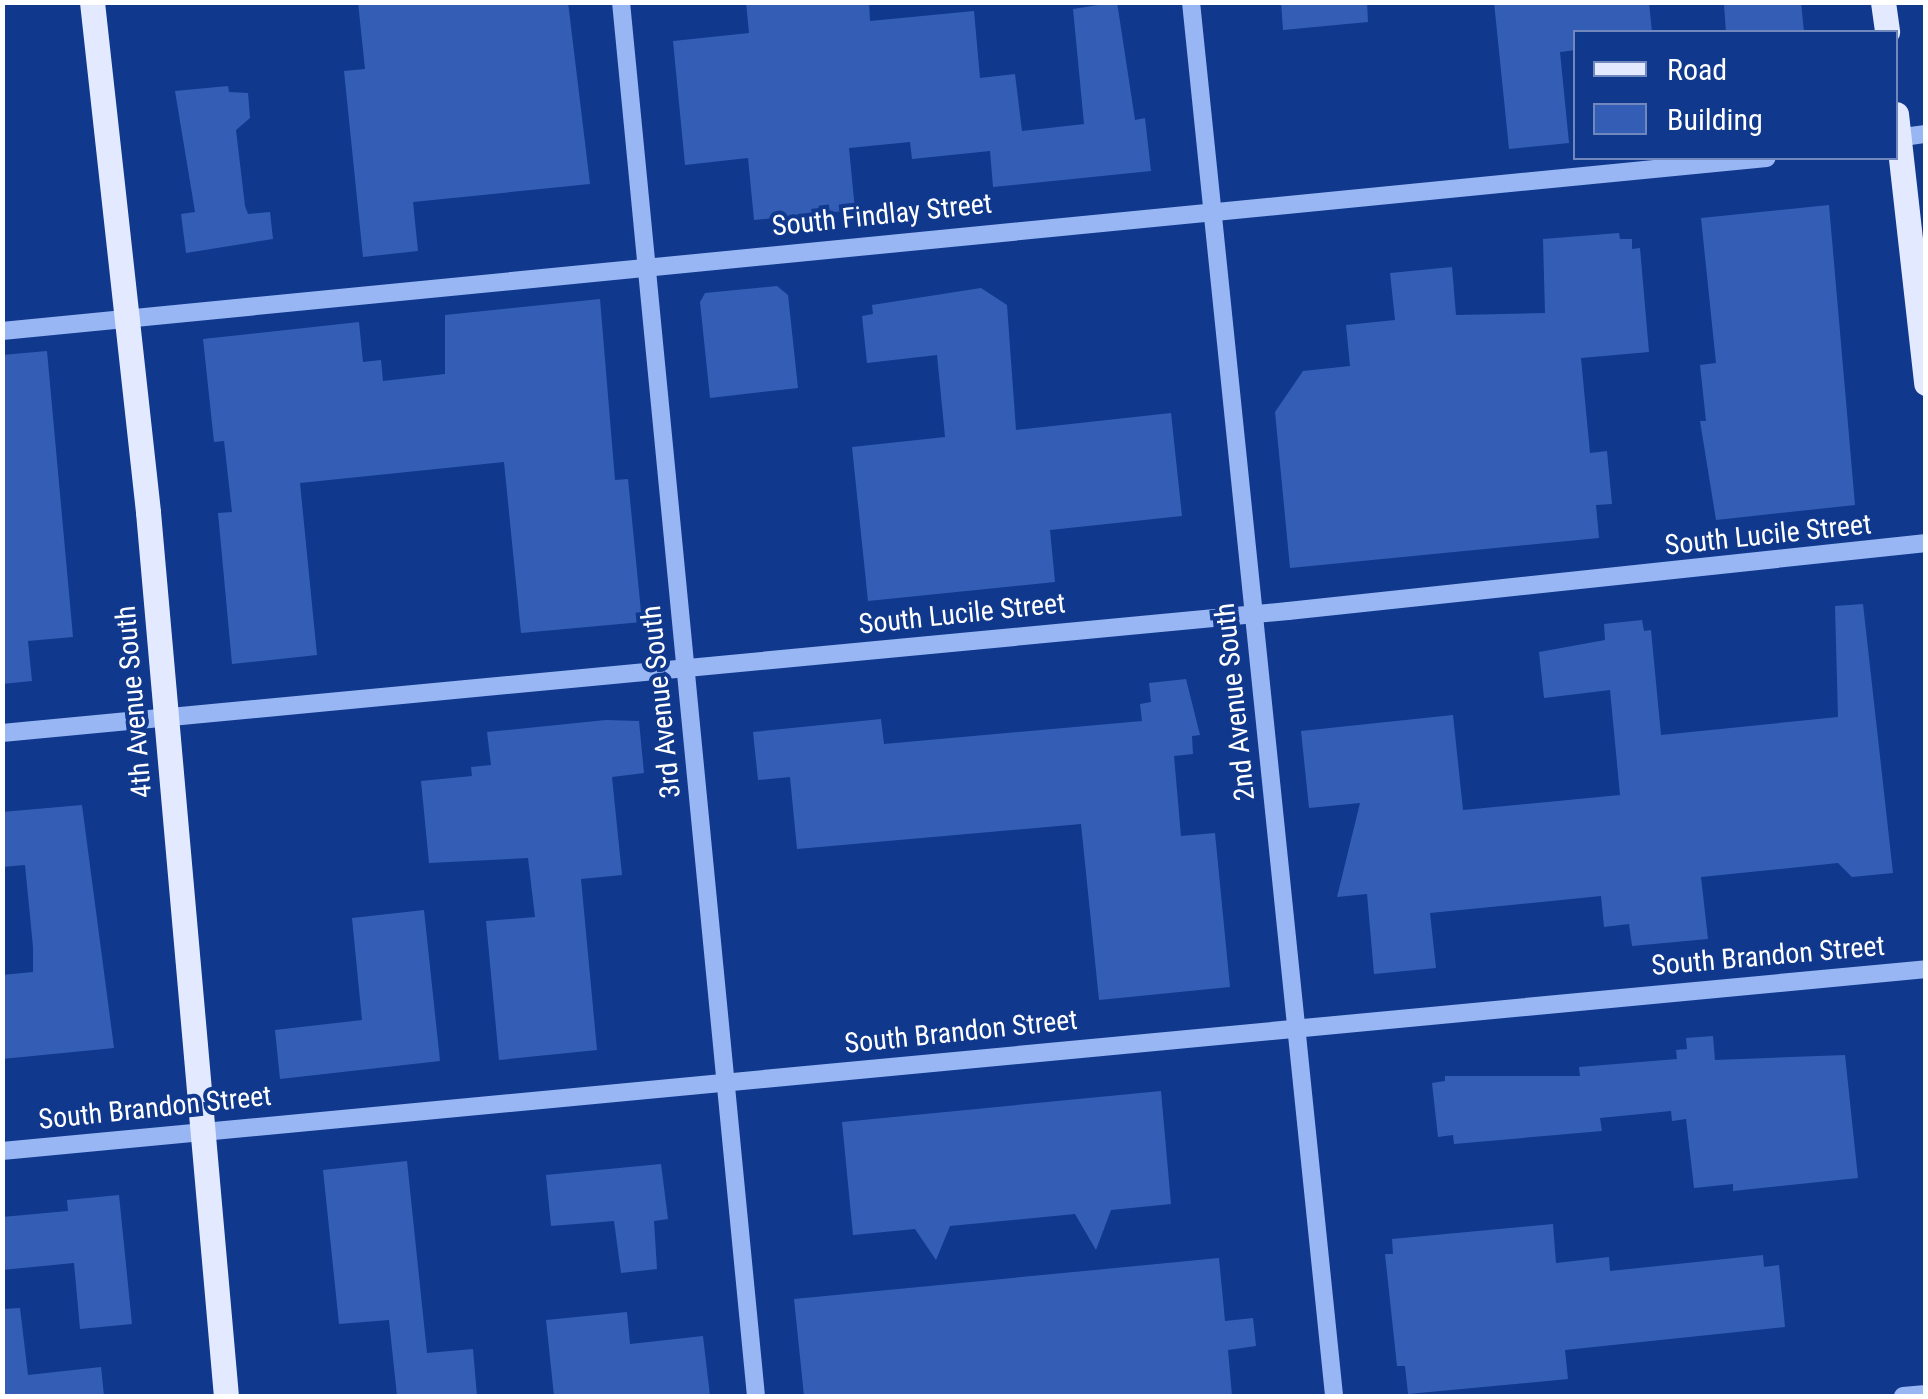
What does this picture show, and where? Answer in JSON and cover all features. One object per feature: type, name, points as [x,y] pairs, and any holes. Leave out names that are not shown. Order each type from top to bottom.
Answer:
[{"type":"main road","name":"4th Avenue South","points":[[92,2],[128,319],[226,1396]]},
{"type":"main road","points":[[1883,2],[1886,30]]},
{"type":"main road","points":[[1898,147],[1926,383]]},
{"type":"street","name":"3rd Avenue South","points":[[621,2],[756,1396]]},
{"type":"street","name":"2nd Avenue South","points":[[1192,2],[1334,1396]]},
{"type":"street","points":[[1898,130],[1926,134]]},
{"type":"street","name":"South Findlay Street","points":[[2,331],[1212,208],[1745,160]]},
{"type":"street","name":"South Lucile Street","points":[[2,732],[1926,543]]},
{"type":"street","name":"South Brandon Street","points":[[2,1151],[1926,970]]},
{"type":"street","points":[[1903,1396],[1926,1394]]},
{"type":"building","points":[[358,2],[568,2],[590,184],[413,202],[418,251],[363,257],[344,71],[365,69]]},
{"type":"building","points":[[746,2],[869,2],[870,21],[974,11],[980,78],[1015,74],[1022,131],[1084,124],[1073,9],[1117,2],[1135,120],[1145,118],[1151,171],[993,187],[990,151],[912,159],[910,142],[849,148],[855,210],[754,220],[748,158],[685,165],[673,41],[749,33]]},
{"type":"building","points":[[1281,2],[1367,2],[1368,22],[1283,30]]},
{"type":"building","points":[[1494,2],[1649,2],[1652,30],[1573,30],[1573,50],[1560,52],[1569,143],[1509,149]]},
{"type":"building","points":[[1801,2],[1804,30],[1726,30],[1724,5]]},
{"type":"building","points":[[228,86],[229,92],[248,93],[250,118],[236,130],[245,206],[248,214],[270,212],[273,239],[186,253],[181,214],[195,212],[175,91]]},
{"type":"building","points":[[1829,205],[1855,505],[1716,520],[1700,421],[1706,421],[1700,365],[1716,363],[1701,218]]},
{"type":"building","points":[[1619,233],[1620,239],[1632,239],[1632,249],[1640,248],[1649,352],[1581,358],[1590,453],[1607,451],[1612,504],[1596,505],[1599,538],[1290,568],[1275,412],[1303,371],[1350,366],[1346,325],[1395,320],[1390,273],[1452,267],[1456,315],[1545,313],[1543,239]]},
{"type":"building","points":[[777,286],[788,295],[798,388],[710,398],[700,302],[705,293]]},
{"type":"building","points":[[981,288],[1007,305],[1016,430],[1171,413],[1182,516],[1050,530],[1055,582],[868,601],[852,447],[945,437],[937,355],[867,363],[862,316],[873,314],[872,305]]},
{"type":"building","points":[[600,299],[615,480],[628,479],[642,622],[521,633],[504,462],[300,483],[317,655],[232,664],[218,513],[232,512],[224,441],[214,442],[203,339],[359,322],[363,362],[381,360],[383,381],[445,374],[445,315]]},
{"type":"building","points":[[47,351],[73,637],[28,641],[32,681],[2,684],[2,355]]},
{"type":"building","points":[[1863,604],[1893,873],[1852,877],[1838,863],[1701,877],[1708,939],[1632,946],[1629,924],[1604,927],[1601,896],[1430,913],[1436,968],[1374,974],[1367,894],[1337,897],[1360,803],[1309,808],[1301,731],[1453,715],[1463,810],[1620,795],[1610,690],[1544,698],[1539,652],[1605,640],[1604,624],[1642,620],[1644,631],[1651,630],[1661,735],[1838,717],[1835,606]]},
{"type":"building","points":[[1186,679],[1200,735],[1192,736],[1193,754],[1174,756],[1181,836],[1215,833],[1230,987],[1099,1000],[1081,824],[797,849],[790,777],[758,780],[753,732],[881,719],[884,744],[1142,721],[1140,704],[1151,702],[1149,683]]},
{"type":"building","points":[[606,720],[639,721],[644,773],[612,777],[622,875],[581,879],[597,1050],[499,1060],[486,921],[535,917],[528,858],[429,863],[421,781],[472,776],[471,767],[491,765],[487,732]]},
{"type":"building","points":[[82,805],[114,1048],[2,1059],[2,975],[33,972],[33,947],[25,865],[2,867],[2,812]]},
{"type":"building","points":[[424,910],[440,1061],[280,1079],[275,1030],[362,1020],[352,918]]},
{"type":"building","points":[[1713,1036],[1715,1060],[1845,1055],[1858,1178],[1733,1191],[1733,1184],[1694,1188],[1686,1119],[1672,1121],[1671,1111],[1600,1118],[1602,1131],[1454,1144],[1453,1135],[1438,1137],[1432,1083],[1445,1081],[1445,1076],[1580,1076],[1579,1067],[1677,1059],[1676,1050],[1687,1049],[1686,1038]]},
{"type":"building","points":[[1161,1091],[1171,1204],[1111,1210],[1096,1250],[1075,1214],[950,1226],[936,1260],[915,1229],[853,1235],[842,1122]]},
{"type":"building","points":[[407,1161],[427,1353],[473,1349],[477,1396],[397,1396],[389,1320],[339,1324],[323,1170]]},
{"type":"building","points":[[661,1164],[668,1219],[654,1221],[657,1269],[621,1273],[614,1221],[551,1226],[546,1175]]},
{"type":"building","points":[[119,1195],[132,1324],[80,1329],[74,1263],[2,1270],[2,1217],[68,1211],[67,1200]]},
{"type":"building","points":[[1553,1224],[1556,1263],[1609,1257],[1610,1271],[1763,1255],[1764,1267],[1779,1265],[1785,1327],[1565,1350],[1568,1379],[1408,1394],[1405,1366],[1397,1366],[1385,1254],[1393,1254],[1392,1239]]},
{"type":"building","points":[[1219,1258],[1225,1321],[1253,1318],[1256,1346],[1228,1350],[1232,1396],[804,1396],[794,1299]]},
{"type":"building","points":[[20,1308],[28,1375],[101,1367],[104,1396],[2,1396],[2,1309]]},
{"type":"building","points":[[627,1312],[630,1344],[703,1336],[710,1396],[554,1396],[546,1320]]}]
